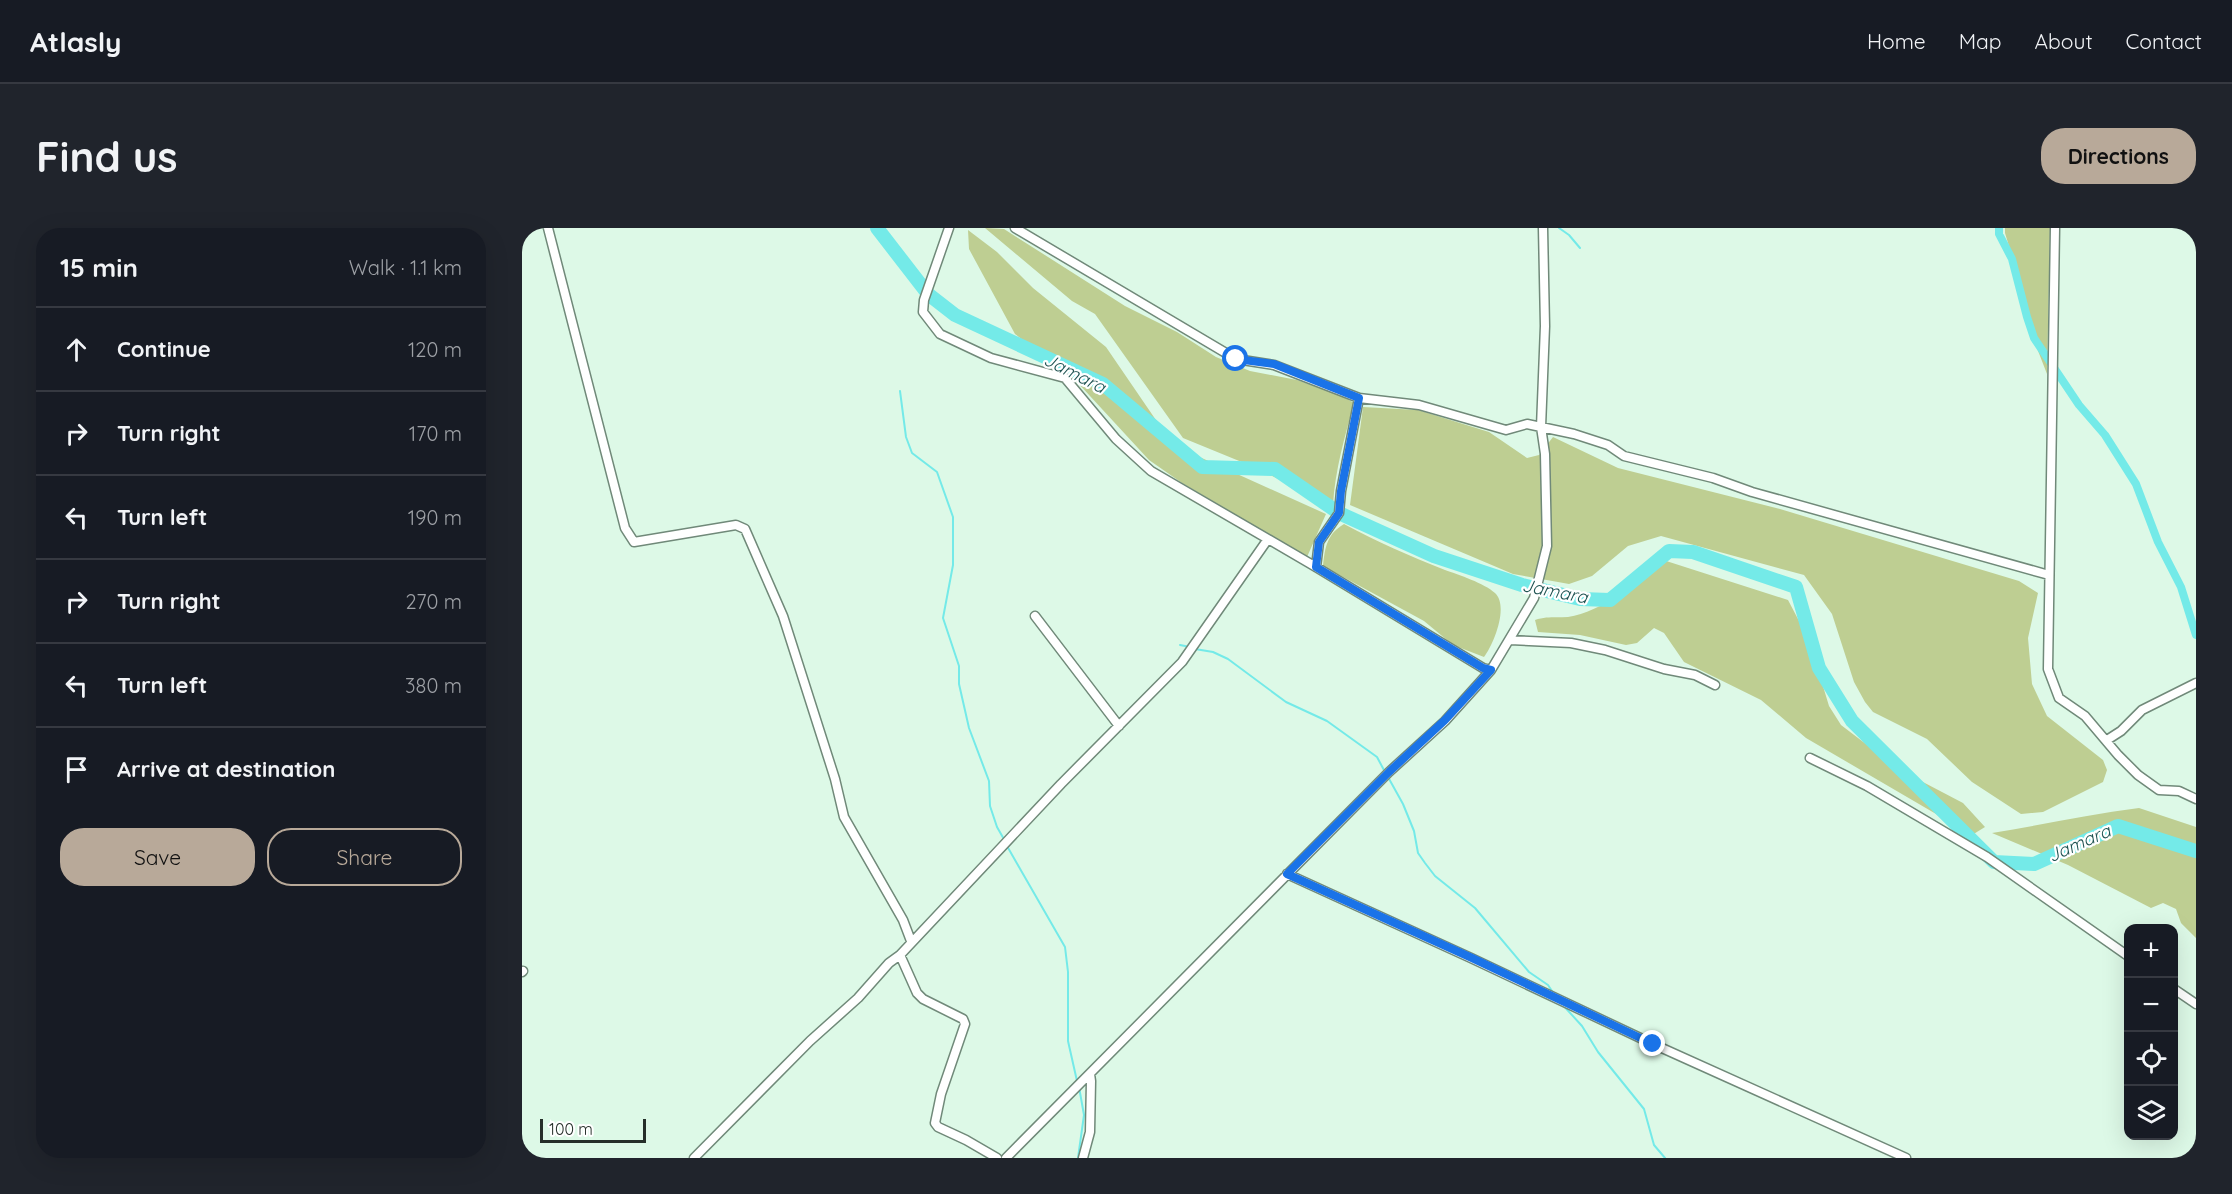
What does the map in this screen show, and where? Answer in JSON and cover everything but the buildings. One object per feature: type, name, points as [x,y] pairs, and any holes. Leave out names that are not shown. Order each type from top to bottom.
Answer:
[{"type":"street","points":[[548,228],[625,528],[634,542],[736,525],[745,529],[783,616],[836,779],[843,817],[903,920],[911,941]]},
{"type":"street","points":[[949,228],[924,300],[923,312],[940,334],[991,358],[1065,378],[1116,439],[1151,471],[1483,668],[1491,670]]},
{"type":"street","points":[[1015,228],[1236,359],[1274,364],[1359,398],[1419,405],[1506,430],[1527,424],[1574,434],[1608,445],[1624,456],[1713,478],[1752,492],[2049,575]]},
{"type":"street","points":[[1006,1158],[1389,772],[1445,720],[1491,670],[1510,640],[1534,598],[1546,546],[1545,454],[1541,427],[1545,326],[1543,228]]},
{"type":"street","points":[[2055,228],[2048,669],[2059,698],[2085,716],[2118,755],[2151,786],[2159,790],[2179,791],[2196,799]]},
{"type":"street","points":[[1316,567],[1319,542],[1339,513],[1359,398]]},
{"type":"street","points":[[694,1158],[810,1041],[858,998],[889,963],[900,955],[1182,662],[1268,539]]},
{"type":"street","points":[[1035,616],[1119,726]]},
{"type":"street","points":[[1510,640],[1570,643],[1605,650],[1664,669],[1695,675],[1715,685]]},
{"type":"street","points":[[2107,740],[2121,731],[2142,710],[2196,683]]},
{"type":"street","points":[[1810,758],[1867,786],[1987,857],[2124,953]]},
{"type":"street","points":[[1287,874],[1653,1044],[1906,1158]]},
{"type":"street","points":[[900,955],[916,993],[923,999],[963,1018],[965,1024],[941,1094],[935,1123],[938,1127],[997,1158]]},
{"type":"street","points":[[2178,992],[2196,1004]]},
{"type":"street","points":[[1083,1158],[1090,1132],[1090,1074]]},
{"type":"green space","points":[[985,228],[1004,229],[1125,306],[1177,332],[1216,357],[1250,371],[1297,380],[1342,396],[1354,403],[1338,466],[1333,505],[1249,465],[1183,438],[1095,314],[1072,301]]},
{"type":"green space","points":[[2005,228],[2050,228],[2047,374],[2025,317],[2021,286]]},
{"type":"green space","points":[[968,230],[997,252],[1033,288],[1106,347],[1173,445],[1326,514],[1307,557],[1182,483],[1149,460],[1078,383],[1015,334],[969,249]]},
{"type":"green space","points":[[1363,407],[1418,410],[1489,432],[1527,458],[1539,455],[1553,437],[1618,468],[1780,509],[2019,581],[2038,593],[2028,638],[2032,684],[2047,716],[2103,760],[2107,770],[2103,782],[2043,812],[2021,814],[1972,782],[1927,739],[1873,712],[1854,682],[1832,614],[1804,575],[1661,536],[1628,546],[1592,576],[1569,584],[1513,574],[1350,505]]},
{"type":"green space","points":[[1344,524],[1406,554],[1478,583],[1495,593],[1501,607],[1500,616],[1496,634],[1484,657],[1453,645],[1424,621],[1323,566],[1330,537]]},
{"type":"green space","points":[[1660,559],[1788,600],[1809,640],[1829,706],[1841,725],[1900,770],[1963,803],[1985,827],[1972,835],[1806,738],[1761,700],[1684,662],[1664,633],[1654,628],[1637,643],[1626,645],[1580,635],[1538,632],[1535,620],[1568,617],[1594,609],[1619,595]]},
{"type":"green space","points":[[2139,808],[2196,827],[2196,938],[2181,923],[2176,909],[2163,903],[2151,908],[2068,865],[1992,833],[2102,813]]},
{"type":"waterway","name":"Jamara","points":[[877,228],[928,294],[955,315],[1103,384],[1202,467],[1275,469],[1339,513],[1434,556],[1522,585],[1580,599],[1610,600],[1669,551],[1693,552],[1796,587],[1819,668],[1852,721],[1994,862],[2034,864],[2118,826],[2196,851]]},
{"type":"waterway","points":[[1559,228],[1569,235],[1580,248]]},
{"type":"waterway","points":[[1999,228],[1999,234],[2012,259],[2034,338],[2079,405],[2105,435],[2136,484],[2158,542],[2181,587],[2196,635]]},
{"type":"waterway","points":[[900,391],[906,437],[912,453],[937,472],[953,517],[953,565],[943,618],[959,666],[959,684],[969,728],[989,781],[990,806],[997,827],[1005,841]]},
{"type":"waterway","points":[[1180,645],[1190,647]]},
{"type":"waterway","points":[[1195,649],[1213,652],[1228,659],[1286,702],[1327,721],[1377,757],[1385,772]]},
{"type":"waterway","points":[[1388,777],[1403,804],[1414,831],[1418,853],[1425,863],[1435,876],[1475,908],[1529,972],[1548,985],[1554,994]]},
{"type":"waterway","points":[[1007,846],[1065,947],[1068,972],[1068,1041],[1077,1081]]},
{"type":"waterway","points":[[1561,1003],[1582,1026],[1598,1052],[1644,1109],[1654,1145],[1665,1158]]},
{"type":"waterway","points":[[1078,1158],[1084,1115],[1079,1087]]},
{"type":"route","points":[[1236,359],[1274,364],[1359,398],[1339,513],[1319,542],[1316,567],[1483,668],[1491,670],[1445,720],[1389,772],[1287,874],[1653,1044]]}]
